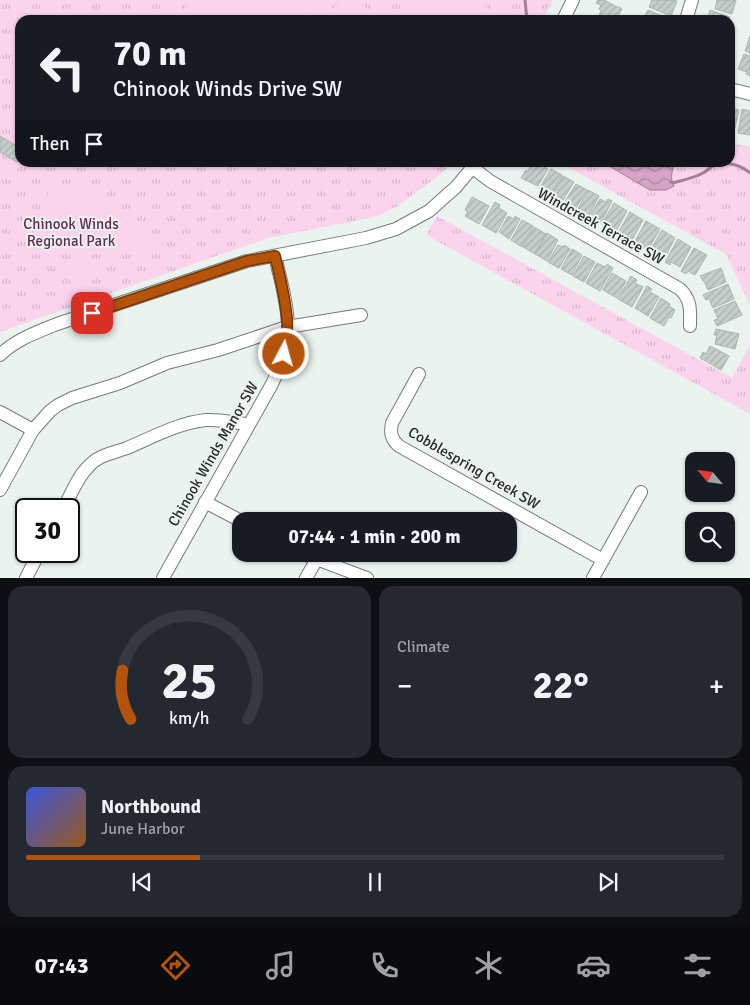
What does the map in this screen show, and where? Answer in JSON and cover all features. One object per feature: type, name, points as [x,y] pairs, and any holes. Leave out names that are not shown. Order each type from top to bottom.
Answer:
[{"type":"street","points":[[566,15],[573,0]]},
{"type":"street","points":[[688,15],[692,0]]},
{"type":"street","points":[[735,90],[750,94]]},
{"type":"street","points":[[0,355],[16,343],[57,324],[247,261],[366,238],[396,229],[429,211],[456,187],[473,167]]},
{"type":"street","name":"Windcreek Terrace SW","points":[[477,167],[490,181],[680,289],[686,295],[690,307],[690,326]]},
{"type":"street","name":"Chinook Winds Manor SW","points":[[163,578],[272,384],[281,363],[287,337],[287,327],[285,302],[275,256]]},
{"type":"street","points":[[0,490],[33,430],[50,411],[72,398],[120,383],[167,363],[218,350],[287,327],[361,315]]},
{"type":"street","name":"Cobblespring Creek SW","points":[[419,374],[392,423],[390,429],[393,441],[603,560]]},
{"type":"street","points":[[0,412],[33,430]]},
{"type":"street","points":[[69,498],[82,474],[90,464],[176,426],[209,420],[249,424]]},
{"type":"street","points":[[593,578],[641,492]]},
{"type":"street","points":[[205,502],[232,516]]},
{"type":"street","points":[[306,578],[314,562]]},
{"type":"street","points":[[324,562],[367,578]]},
{"type":"street","points":[[26,578],[34,563]]},
{"type":"green space","name":"Chinook Winds Regional Park","points":[[0,0],[553,0],[545,15],[15,15],[15,167],[448,167],[396,207],[375,217],[268,238],[0,332]]},
{"type":"green space","points":[[185,0],[314,0],[306,15],[187,15]]},
{"type":"green space","points":[[339,0],[353,0],[379,15],[331,15]]},
{"type":"green space","points":[[397,0],[488,0],[484,15],[423,15]]},
{"type":"green space","points":[[735,144],[750,147],[750,305],[726,254],[567,167],[735,167]]},
{"type":"green space","points":[[72,181],[144,235],[147,243],[145,251],[139,254],[118,254],[110,248],[101,233],[88,241],[83,249],[83,251],[89,254],[96,269],[92,276],[85,278],[79,277],[70,267],[68,260],[74,253],[68,248],[56,247],[53,254],[42,254],[26,250],[50,189],[62,188]]},
{"type":"green space","points":[[437,216],[732,378],[750,345],[750,414],[426,235]]},
{"type":"water","points":[[611,167],[673,167],[672,177],[674,186],[666,190],[650,190]]},
{"type":"building","points":[[598,0],[604,0],[622,9],[619,15],[599,15],[601,5],[596,3]]},
{"type":"building","points":[[652,0],[677,1],[671,15],[649,7]]},
{"type":"building","points":[[717,0],[736,0],[732,14],[715,9]]},
{"type":"building","points":[[648,10],[660,15],[646,15]]},
{"type":"building","points":[[710,10],[724,15],[708,15]]},
{"type":"building","points":[[750,36],[750,53],[745,51]]},
{"type":"building","points":[[744,54],[750,56],[750,76],[746,74],[747,72],[738,69]]},
{"type":"building","points":[[735,109],[739,110],[735,128]]},
{"type":"building","points":[[742,109],[750,111],[750,135],[738,133]]},
{"type":"building","points":[[0,136],[15,145],[15,161],[0,152]]},
{"type":"building","points":[[530,167],[545,167],[548,169],[538,186],[521,178],[526,170],[528,171]]},
{"type":"building","points":[[551,169],[562,175],[551,196],[539,189]]},
{"type":"building","points":[[563,176],[574,182],[563,200],[553,194]]},
{"type":"building","points":[[576,184],[587,190],[575,210],[564,203]]},
{"type":"building","points":[[588,190],[599,196],[588,217],[577,211]]},
{"type":"building","points":[[472,197],[489,206],[479,224],[465,216],[468,212],[465,210]]},
{"type":"building","points":[[600,199],[606,202],[608,199],[612,201],[601,223],[595,220],[597,217],[591,214]]},
{"type":"building","points":[[495,202],[500,205],[499,208],[507,213],[496,233],[482,225]]},
{"type":"building","points":[[614,203],[627,211],[615,233],[602,224]]},
{"type":"building","points":[[630,212],[643,220],[632,240],[618,233]]},
{"type":"building","points":[[508,216],[514,219],[515,216],[520,219],[509,239],[499,232]]},
{"type":"building","points":[[522,220],[533,226],[522,247],[511,240]]},
{"type":"building","points":[[646,221],[660,229],[648,250],[639,244],[637,248],[633,245]]},
{"type":"building","points":[[534,227],[546,234],[535,254],[523,247]]},
{"type":"building","points":[[662,230],[675,238],[664,259],[650,251]]},
{"type":"building","points":[[547,233],[558,240],[547,261],[535,254]]},
{"type":"building","points":[[678,239],[691,247],[680,267],[671,262],[670,265],[665,262]]},
{"type":"building","points":[[558,245],[563,247],[564,245],[570,249],[559,268],[548,262]]},
{"type":"building","points":[[694,248],[707,255],[695,275],[688,271],[686,274],[681,271]]},
{"type":"building","points":[[572,249],[582,255],[572,275],[561,269]]},
{"type":"building","points":[[584,256],[595,262],[584,282],[573,276]]},
{"type":"building","points":[[597,263],[605,267],[607,264],[613,268],[600,291],[586,283]]},
{"type":"building","points":[[721,268],[726,282],[708,290],[700,276]]},
{"type":"building","points":[[612,273],[626,281],[617,298],[603,290]]},
{"type":"building","points":[[631,276],[637,280],[635,283],[643,287],[632,307],[618,299]]},
{"type":"building","points":[[728,284],[734,299],[713,308],[709,299],[706,300],[703,295]]},
{"type":"building","points":[[647,286],[652,289],[650,292],[659,297],[648,316],[635,308]]},
{"type":"building","points":[[661,298],[675,310],[664,326],[650,318]]},
{"type":"building","points":[[735,301],[742,315],[717,326],[714,320],[718,319],[714,310]]},
{"type":"building","points":[[716,329],[739,334],[735,349],[715,344],[717,335],[714,335]]},
{"type":"building","points":[[710,346],[729,356],[721,370],[700,358],[703,352],[706,354]]},
{"type":"waterway","points":[[525,0],[526,15]]},
{"type":"waterway","points":[[735,165],[750,173]]},
{"type":"waterway","points":[[671,182],[696,176],[712,167]]},
{"type":"route","points":[[92,313],[247,261],[275,256],[287,320],[284,354]]}]
